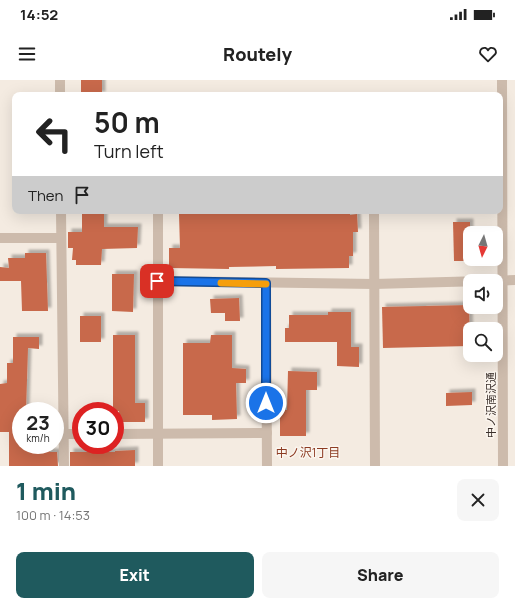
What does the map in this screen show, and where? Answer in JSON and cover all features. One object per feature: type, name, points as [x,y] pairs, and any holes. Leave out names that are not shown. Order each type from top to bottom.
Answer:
[{"type":"street","points":[[60,80],[60,92]]},
{"type":"street","name":"中ノ沢南沢通","points":[[501,92],[502,80]]},
{"type":"street","points":[[61,214],[63,402]]},
{"type":"street","points":[[158,214],[158,466]]},
{"type":"street","points":[[374,214],[374,466]]},
{"type":"street","name":"中ノ沢南沢通","points":[[502,214],[502,274]]},
{"type":"street","points":[[0,238],[62,238]]},
{"type":"street","points":[[503,280],[515,280]]},
{"type":"street","points":[[157,281],[374,284],[463,281]]},
{"type":"street","points":[[266,283],[267,466]]},
{"type":"street","name":"中ノ沢南沢通","points":[[502,314],[503,466]]},
{"type":"street","points":[[124,434],[267,433]]},
{"type":"street","points":[[64,454],[64,466]]},
{"type":"building","points":[[81,80],[102,80],[102,92],[81,92]]},
{"type":"building","points":[[82,214],[104,214],[104,227],[138,227],[137,248],[102,249],[101,265],[76,265],[76,260],[72,260],[73,248],[68,248],[68,232],[82,232]]},
{"type":"building","points":[[179,214],[357,214],[358,232],[353,232],[353,256],[349,256],[349,268],[276,269],[276,266],[229,267],[229,269],[169,268],[169,248],[180,248]]},
{"type":"building","points":[[453,222],[470,222],[470,226],[463,226],[463,261],[454,261]]},
{"type":"building","points":[[25,253],[46,253],[48,311],[22,311],[21,281],[0,281],[0,267],[9,268],[8,258],[25,258]]},
{"type":"building","points":[[112,274],[134,274],[133,312],[112,311]]},
{"type":"building","points":[[239,298],[240,321],[225,321],[225,313],[211,313],[210,299]]},
{"type":"building","points":[[463,305],[463,314],[469,314],[469,322],[463,322],[463,346],[383,348],[382,307]]},
{"type":"building","points":[[328,312],[351,312],[351,347],[359,347],[359,367],[337,366],[337,342],[285,342],[285,328],[289,328],[289,315],[328,315]]},
{"type":"building","points":[[80,316],[101,316],[101,342],[80,342]]},
{"type":"building","points":[[113,335],[135,335],[135,403],[145,403],[145,422],[124,422],[124,402],[113,402]]},
{"type":"building","points":[[211,335],[232,335],[232,368],[246,369],[246,383],[236,383],[237,419],[212,420],[212,415],[183,415],[183,343],[210,343]]},
{"type":"building","points":[[13,337],[39,337],[39,349],[28,348],[26,402],[12,402],[12,454],[57,454],[58,466],[9,466],[9,432],[0,432],[0,384],[7,383],[7,363],[13,363]]},
{"type":"building","points":[[288,371],[317,372],[317,390],[306,390],[306,436],[280,436],[280,410],[287,410]]},
{"type":"building","points":[[472,392],[472,405],[446,406],[446,393]]},
{"type":"building","points":[[135,450],[135,466],[70,466],[70,452],[72,452],[72,454],[124,454],[124,451]]},
{"type":"slow traffic","points":[[221,283],[266,284]]},
{"type":"district","name":"中ノ沢1丁目","points":[[308,453]]},
{"type":"route","points":[[157,281],[266,283],[266,403]]}]
